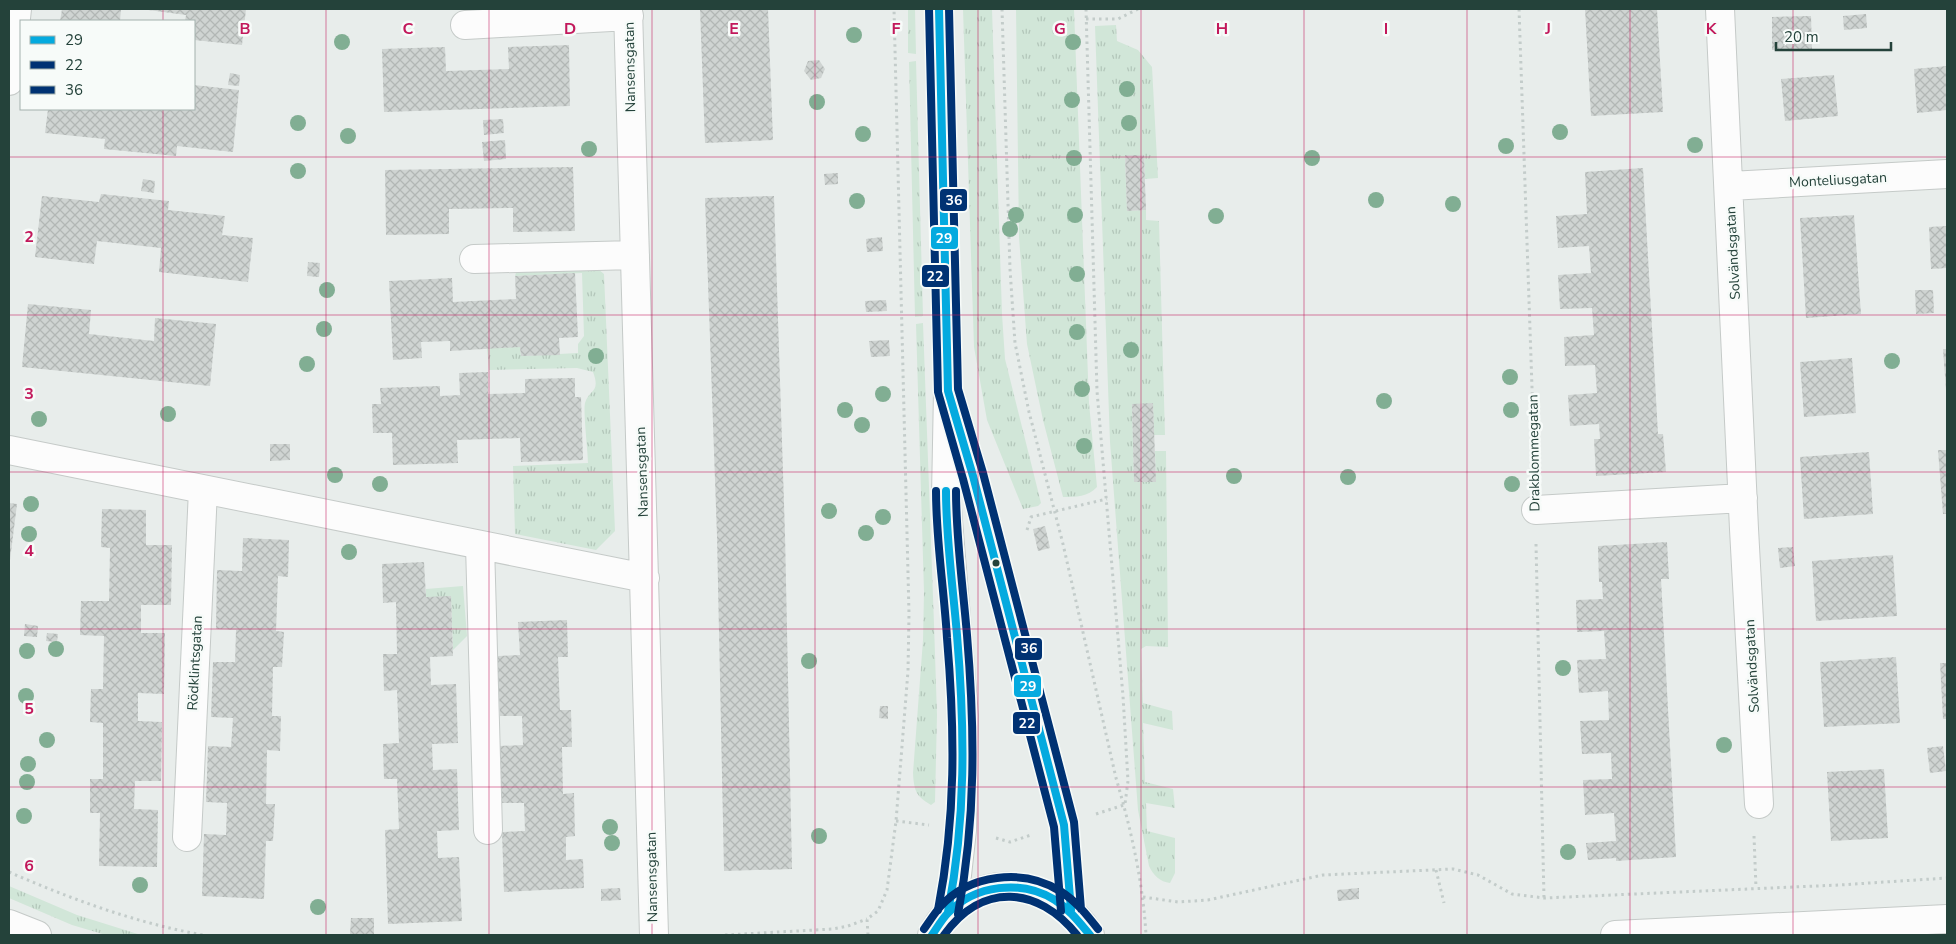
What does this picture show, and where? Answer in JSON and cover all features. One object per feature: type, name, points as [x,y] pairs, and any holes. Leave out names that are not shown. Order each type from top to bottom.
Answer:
[{"type":"street","points":[[9,82],[17,9]]},
{"type":"street","points":[[939,9],[948,391],[946,496],[964,716],[962,830],[957,875],[948,912]]},
{"type":"street","name":"Solvändsgatan","points":[[1720,9],[1730,186],[1743,498],[1760,804]]},
{"type":"street","points":[[465,25],[628,12]]},
{"type":"street","name":"Nansensgatan","points":[[628,12],[654,935]]},
{"type":"street","name":"Monteliusgatan","points":[[1730,186],[1947,174]]},
{"type":"street","points":[[474,258],[635,255]]},
{"type":"street","points":[[948,391],[1064,824],[1070,910]]},
{"type":"street","points":[[9,450],[645,578]]},
{"type":"street","name":"Rödklintsgatan","points":[[187,837],[203,490]]},
{"type":"street","points":[[1536,510],[1743,498]]},
{"type":"street","points":[[480,545],[488,830]]},
{"type":"street","points":[[932,935],[948,912],[963,900],[999,887],[1018,887],[1037,891],[1055,898],[1082,922],[1090,935]]},
{"type":"street","points":[[1614,935],[1947,919]]},
{"type":"street","points":[[9,924],[37,935]]},
{"type":"path","points":[[725,935],[833,929],[848,926],[867,919],[878,911],[887,890],[896,821],[908,671],[909,614],[894,9]]},
{"type":"path","points":[[1002,9],[1010,269],[1015,343],[1029,412],[1055,511],[1116,778],[1124,805],[1143,896],[1146,935]]},
{"type":"path","points":[[1086,9],[1098,391],[1108,499],[1127,772],[1124,805]]},
{"type":"path","points":[[1086,19],[1118,19],[1138,9]]},
{"type":"path","name":"Drakblommegatan","points":[[1519,9],[1523,173],[1534,432],[1544,898]]},
{"type":"path","points":[[1027,530],[1031,517],[1108,499]]},
{"type":"path","points":[[1756,888],[1754,816],[1760,804]]},
{"type":"path","points":[[896,821],[962,830],[1010,842],[1124,805]]},
{"type":"path","points":[[1143,896],[1189,902],[1208,900],[1323,875],[1453,868],[1478,875],[1512,894],[1544,898],[1839,885],[1947,878]]},
{"type":"path","points":[[1436,870],[1444,903]]},
{"type":"path","points":[[9,872],[94,905],[139,920],[203,935]]},
{"type":"path","points":[[867,919],[868,935]]},
{"type":"green space","points":[[908,9],[915,9],[916,54],[908,53]]},
{"type":"green space","points":[[963,9],[992,9],[1005,359],[1041,503],[1038,506],[1023,509],[987,420],[974,347]]},
{"type":"green space","points":[[1016,9],[1074,9],[1089,403],[1097,487],[1086,495],[1063,497],[1043,420],[1027,344],[1019,237]]},
{"type":"green space","points":[[1116,25],[1117,41],[1138,50],[1152,67],[1158,178],[1145,179],[1144,155],[1125,156],[1127,211],[1146,210],[1146,220],[1159,221],[1165,435],[1154,435],[1153,404],[1132,404],[1134,482],[1156,482],[1155,451],[1166,451],[1168,647],[1146,646],[1141,649],[1143,703],[1172,711],[1173,730],[1143,723],[1145,782],[1173,789],[1175,808],[1146,803],[1147,831],[1175,838],[1175,873],[1170,883],[1157,878],[1149,866],[1138,810],[1110,442],[1095,26]]},
{"type":"green space","points":[[916,61],[923,316],[915,317],[909,62]]},
{"type":"green space","points":[[592,264],[604,274],[615,531],[596,550],[515,534],[513,466],[588,463],[585,403],[596,384],[593,372],[577,368],[489,370],[487,348],[520,347],[521,356],[578,353],[578,344],[584,336],[582,273],[515,276],[518,266]]},
{"type":"green space","points":[[923,323],[937,715],[935,802],[931,805],[919,796],[914,784],[913,773],[923,640],[924,592],[916,324]]},
{"type":"green space","points":[[463,586],[467,636],[453,650],[451,597],[426,597],[426,589]]},
{"type":"green space","points":[[9,886],[77,915],[141,935],[106,935],[72,925],[9,898]]},
{"type":"building","points":[[62,9],[121,9],[120,20],[60,20]]},
{"type":"building","points":[[141,9],[246,9],[242,45],[195,40],[195,20],[185,20],[186,15]]},
{"type":"building","points":[[700,9],[768,9],[773,140],[705,143]]},
{"type":"building","points":[[1585,9],[1657,9],[1663,112],[1591,116]]},
{"type":"building","points":[[1866,14],[1867,28],[1844,30],[1843,16]]},
{"type":"building","points":[[1811,16],[1812,49],[1772,50],[1772,17]]},
{"type":"building","points":[[569,45],[570,106],[384,112],[382,49],[445,47],[446,71],[509,69],[508,47]]},
{"type":"building","points":[[819,60],[825,69],[821,78],[811,80],[804,71],[808,61]]},
{"type":"building","points":[[1947,66],[1947,110],[1917,113],[1914,69]]},
{"type":"building","points":[[230,73],[240,75],[239,86],[228,85]]},
{"type":"building","points":[[1834,75],[1838,116],[1785,121],[1781,79]]},
{"type":"building","points":[[195,85],[239,90],[233,152],[177,146],[176,156],[104,149],[105,139],[45,133],[48,110],[195,110]]},
{"type":"building","points":[[503,119],[504,133],[484,135],[483,120]]},
{"type":"building","points":[[505,140],[506,159],[484,161],[482,142]]},
{"type":"building","points":[[1125,155],[1144,155],[1146,210],[1127,211]]},
{"type":"building","points":[[573,167],[575,231],[513,232],[513,208],[449,209],[449,234],[386,235],[385,170]]},
{"type":"building","points":[[1643,168],[1658,434],[1663,434],[1666,472],[1596,476],[1594,439],[1600,439],[1599,424],[1570,426],[1568,395],[1597,393],[1595,365],[1565,366],[1564,337],[1594,335],[1592,308],[1560,309],[1558,275],[1591,273],[1589,246],[1558,248],[1556,216],[1587,214],[1585,172]]},
{"type":"building","points":[[838,173],[838,184],[825,185],[824,174]]},
{"type":"building","points":[[143,179],[155,181],[154,193],[141,191]]},
{"type":"building","points":[[101,194],[169,201],[168,210],[225,216],[222,235],[253,238],[248,282],[159,272],[161,248],[97,241],[94,264],[35,257],[42,196],[99,202]]},
{"type":"building","points":[[774,196],[785,534],[792,869],[724,871],[717,536],[705,198]]},
{"type":"building","points":[[1854,215],[1861,314],[1806,318],[1800,218]]},
{"type":"building","points":[[1947,226],[1947,268],[1931,269],[1929,227]]},
{"type":"building","points":[[882,237],[883,251],[867,252],[866,239]]},
{"type":"building","points":[[308,262],[320,263],[319,277],[307,276]]},
{"type":"building","points":[[575,273],[578,337],[559,338],[560,355],[521,356],[520,347],[450,351],[450,341],[421,342],[422,358],[393,360],[389,281],[452,278],[453,302],[516,299],[515,276]]},
{"type":"building","points":[[1915,290],[1933,290],[1934,313],[1916,314]]},
{"type":"building","points":[[886,300],[887,311],[866,312],[865,301]]},
{"type":"building","points":[[28,304],[91,310],[89,334],[154,341],[155,318],[216,324],[210,386],[22,367]]},
{"type":"building","points":[[889,340],[890,356],[871,357],[869,341]]},
{"type":"building","points":[[1943,349],[1947,349],[1947,390],[1946,390]]},
{"type":"building","points":[[1852,358],[1856,413],[1804,417],[1800,362]]},
{"type":"building","points":[[488,372],[488,394],[525,393],[525,379],[575,378],[575,397],[581,397],[583,460],[521,462],[520,438],[457,440],[458,463],[393,465],[392,433],[373,433],[372,404],[381,404],[380,388],[440,386],[440,396],[460,395],[459,373]]},
{"type":"building","points":[[1153,403],[1156,482],[1134,482],[1132,404]]},
{"type":"building","points":[[270,444],[290,444],[290,460],[270,461]]},
{"type":"building","points":[[1938,450],[1947,450],[1947,514],[1943,514]]},
{"type":"building","points":[[1869,452],[1873,514],[1804,519],[1800,457]]},
{"type":"building","points":[[9,503],[17,504],[10,560],[9,560]]},
{"type":"building","points":[[102,509],[146,510],[146,545],[172,545],[171,605],[141,605],[141,633],[165,633],[164,694],[138,693],[138,721],[162,722],[161,781],[135,781],[134,809],[158,810],[157,867],[99,866],[100,813],[90,813],[90,779],[103,779],[103,723],[90,722],[91,689],[103,689],[104,636],[80,635],[81,601],[109,601],[110,548],[101,547]]},
{"type":"building","points":[[1045,526],[1050,548],[1038,551],[1033,529]]},
{"type":"building","points":[[243,538],[289,540],[288,577],[278,576],[276,631],[284,632],[282,667],[273,667],[272,716],[281,716],[280,751],[267,750],[266,804],[275,804],[273,841],[266,841],[264,899],[202,896],[204,834],[226,835],[227,803],[206,802],[208,746],[231,747],[233,718],[211,717],[213,662],[235,662],[236,630],[216,629],[217,570],[242,571]]},
{"type":"building","points":[[1667,542],[1669,579],[1661,579],[1676,857],[1616,861],[1616,858],[1588,860],[1586,843],[1616,841],[1614,813],[1585,815],[1583,780],[1612,779],[1611,753],[1582,754],[1580,721],[1609,720],[1608,691],[1579,693],[1577,660],[1606,659],[1604,631],[1577,632],[1576,600],[1603,599],[1602,582],[1599,582],[1598,546]]},
{"type":"building","points":[[1793,547],[1795,566],[1780,568],[1778,548]]},
{"type":"building","points":[[1893,555],[1897,616],[1816,621],[1812,561]]},
{"type":"building","points":[[424,562],[426,597],[451,596],[453,656],[430,657],[431,685],[456,684],[458,743],[432,744],[433,770],[457,769],[459,830],[437,831],[438,858],[459,857],[462,921],[388,924],[385,830],[399,829],[397,779],[384,779],[383,744],[399,743],[397,690],[384,691],[383,654],[397,654],[396,602],[383,603],[382,564]]},
{"type":"building","points":[[567,620],[568,657],[558,657],[560,710],[571,710],[572,747],[562,747],[563,794],[574,793],[575,836],[566,837],[566,860],[583,859],[584,888],[504,892],[502,832],[525,831],[524,803],[502,803],[499,746],[523,745],[522,716],[500,716],[497,656],[520,655],[518,622]]},
{"type":"building","points":[[25,624],[38,626],[37,637],[24,636]]},
{"type":"building","points":[[47,633],[58,634],[57,642],[46,641]]},
{"type":"building","points":[[1896,657],[1900,723],[1824,727],[1820,662]]},
{"type":"building","points":[[1940,663],[1947,663],[1947,719],[1943,719]]},
{"type":"building","points":[[880,706],[888,706],[888,719],[879,718]]},
{"type":"building","points":[[1943,746],[1946,771],[1930,773],[1927,748]]},
{"type":"building","points":[[1884,769],[1888,838],[1831,841],[1827,772]]},
{"type":"building","points":[[620,888],[621,900],[601,901],[601,889]]},
{"type":"building","points":[[1359,888],[1359,899],[1338,901],[1337,890]]},
{"type":"building","points":[[351,918],[374,918],[374,934],[350,934]]},
{"type":"transit line","name":"22","points":[[929,9],[938,392],[963,479],[1054,827],[1061,911]]},
{"type":"transit line","name":"29","points":[[939,9],[948,391],[973,476],[1064,825],[1071,910]]},
{"type":"transit line","name":"36","points":[[949,9],[958,389],[983,473],[1074,822],[1081,909]]},
{"type":"transit line","name":"22","points":[[936,491],[937,528],[950,673],[952,741],[951,808],[944,875],[938,910]]},
{"type":"transit line","name":"29","points":[[946,491],[948,545],[960,671],[962,740],[961,808],[954,877],[948,912]]},
{"type":"transit line","name":"36","points":[[956,491],[958,545],[970,671],[972,740],[971,809],[964,879],[958,914]]},
{"type":"transit line","name":"36","points":[[924,929],[940,907],[966,887],[981,881],[1013,877],[1030,879],[1060,891],[1076,904],[1098,929]]},
{"type":"transit line","name":"29","points":[[932,935],[948,913],[959,904],[971,896],[999,888],[1028,889],[1042,893],[1060,904],[1090,935]]},
{"type":"transit line","name":"22","points":[[944,935],[959,918],[975,906],[992,899],[1010,897],[1028,899],[1045,907],[1062,919],[1077,935]]}]
